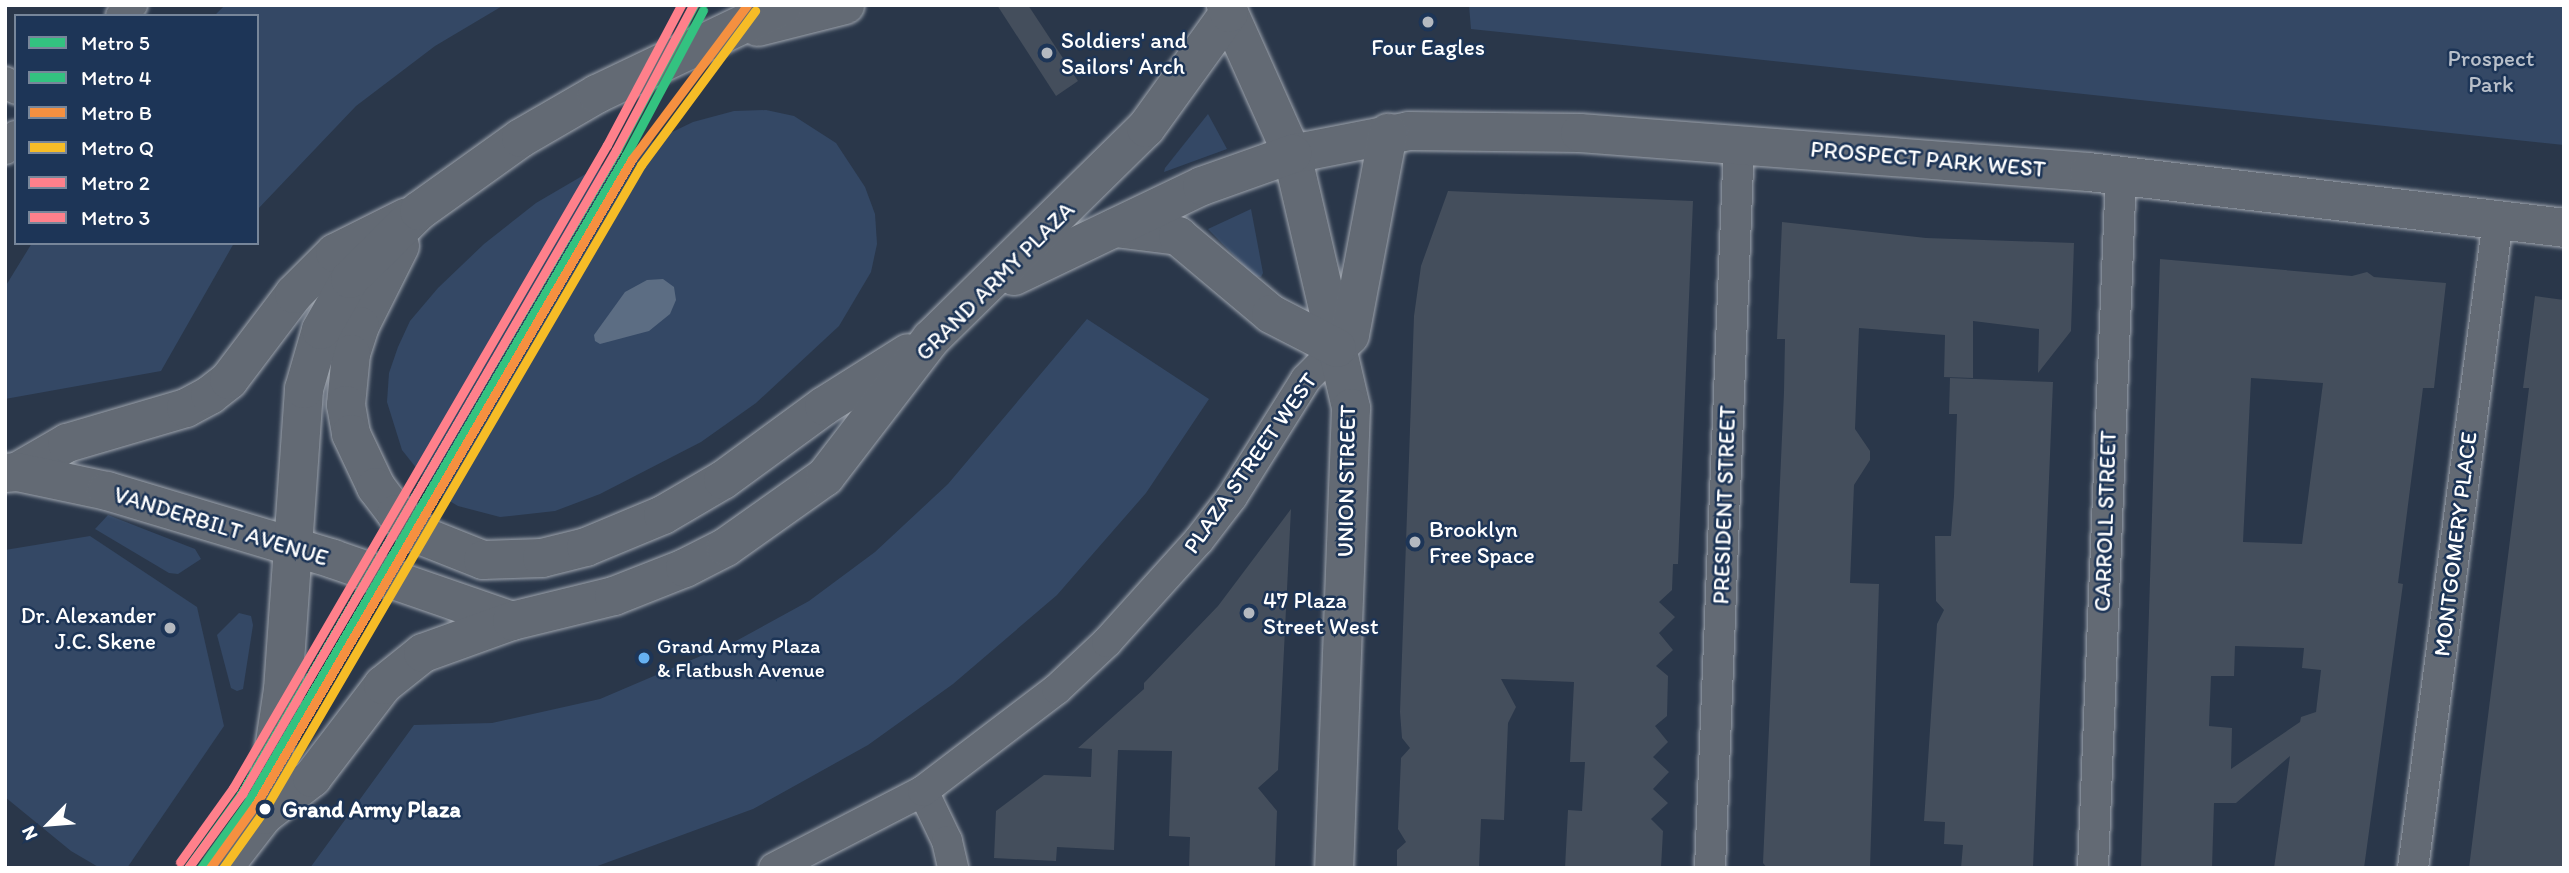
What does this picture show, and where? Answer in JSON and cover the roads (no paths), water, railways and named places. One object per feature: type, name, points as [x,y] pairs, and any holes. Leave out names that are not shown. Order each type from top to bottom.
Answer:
[{"type":"main road","points":[[11,472],[67,443],[186,408],[210,395],[229,380],[294,294],[335,254],[419,211],[521,138],[597,94],[735,32],[784,5]]},
{"type":"main road","points":[[735,32],[845,5]]},
{"type":"main road","points":[[1228,9],[1292,154],[1337,348]]},
{"type":"main road","name":"GRAND ARMY PLAZA","points":[[264,815],[312,778],[363,709],[404,665],[441,645],[512,621],[578,607],[641,586],[726,547],[825,477],[931,339],[984,291],[1146,128],[1228,9]]},
{"type":"main road","name":"PROSPECT PARK WEST","points":[[984,291],[1247,167],[1388,133],[1495,128],[1739,143],[2121,175],[2564,229]]},
{"type":"main road","points":[[1337,348],[1350,335],[1388,133]]},
{"type":"main road","points":[[419,211],[360,326],[351,354],[346,405],[360,458],[396,514],[425,537],[483,560],[542,558],[586,547],[663,515],[723,480],[824,406],[931,339]]},
{"type":"main road","points":[[223,868],[264,815],[281,717],[304,389],[321,330],[350,279],[419,211]]},
{"type":"main road","points":[[1113,228],[1178,236],[1271,314],[1337,348]]},
{"type":"main road","name":"UNION STREET","points":[[1334,868],[1350,408],[1337,348]]},
{"type":"main road","name":"VANDERBILT AVENUE","points":[[11,472],[107,491],[294,548],[512,621]]},
{"type":"street","name":"PRESIDENT STREET","points":[[1710,868],[1739,143]]},
{"type":"street","name":"CARROLL STREET","points":[[2093,868],[2121,175]]},
{"type":"street","name":"MONTGOMERY PLACE","points":[[2413,868],[2498,220]]},
{"type":"street","name":"PLAZA STREET WEST","points":[[774,868],[923,791],[1008,729],[1107,642],[1207,530],[1306,379],[1337,348]]},
{"type":"street","points":[[923,791],[947,841],[953,868]]},
{"type":"metro line","name":"3","points":[[180,862],[233,788],[607,145],[681,5]]},
{"type":"metro line","name":"2","points":[[188,868],[242,794],[616,150],[693,5]]},
{"type":"metro line","name":"5","points":[[188,868],[241,794],[617,150],[694,5]]},
{"type":"metro line","name":"B","points":[[210,868],[256,804],[632,159],[747,5]]},
{"type":"metro line","name":"4","points":[[201,868],[250,799],[626,155],[703,10]]},
{"type":"metro line","name":"Q","points":[[223,868],[265,809],[641,165],[755,11]]},
{"type":"place","name":"Four Eagles","points":[[1428,22]]},
{"type":"place","name":"Soldiers' and Sailors' Arch","points":[[1047,53]]},
{"type":"place","name":"Brooklyn Free Space","points":[[1415,542]]},
{"type":"place","name":"47 Plaza Street West","points":[[1249,613]]},
{"type":"place","name":"Dr. Alexander J.C. Skene","points":[[170,628]]},
{"type":"place","name":"Grand Army Plaza & Flatbush Avenue","points":[[644,658]]},
{"type":"place","name":"Grand Army Plaza","points":[[265,809]]},
{"type":"park label","name":"Prospect Park","points":[[2491,71]]}]
